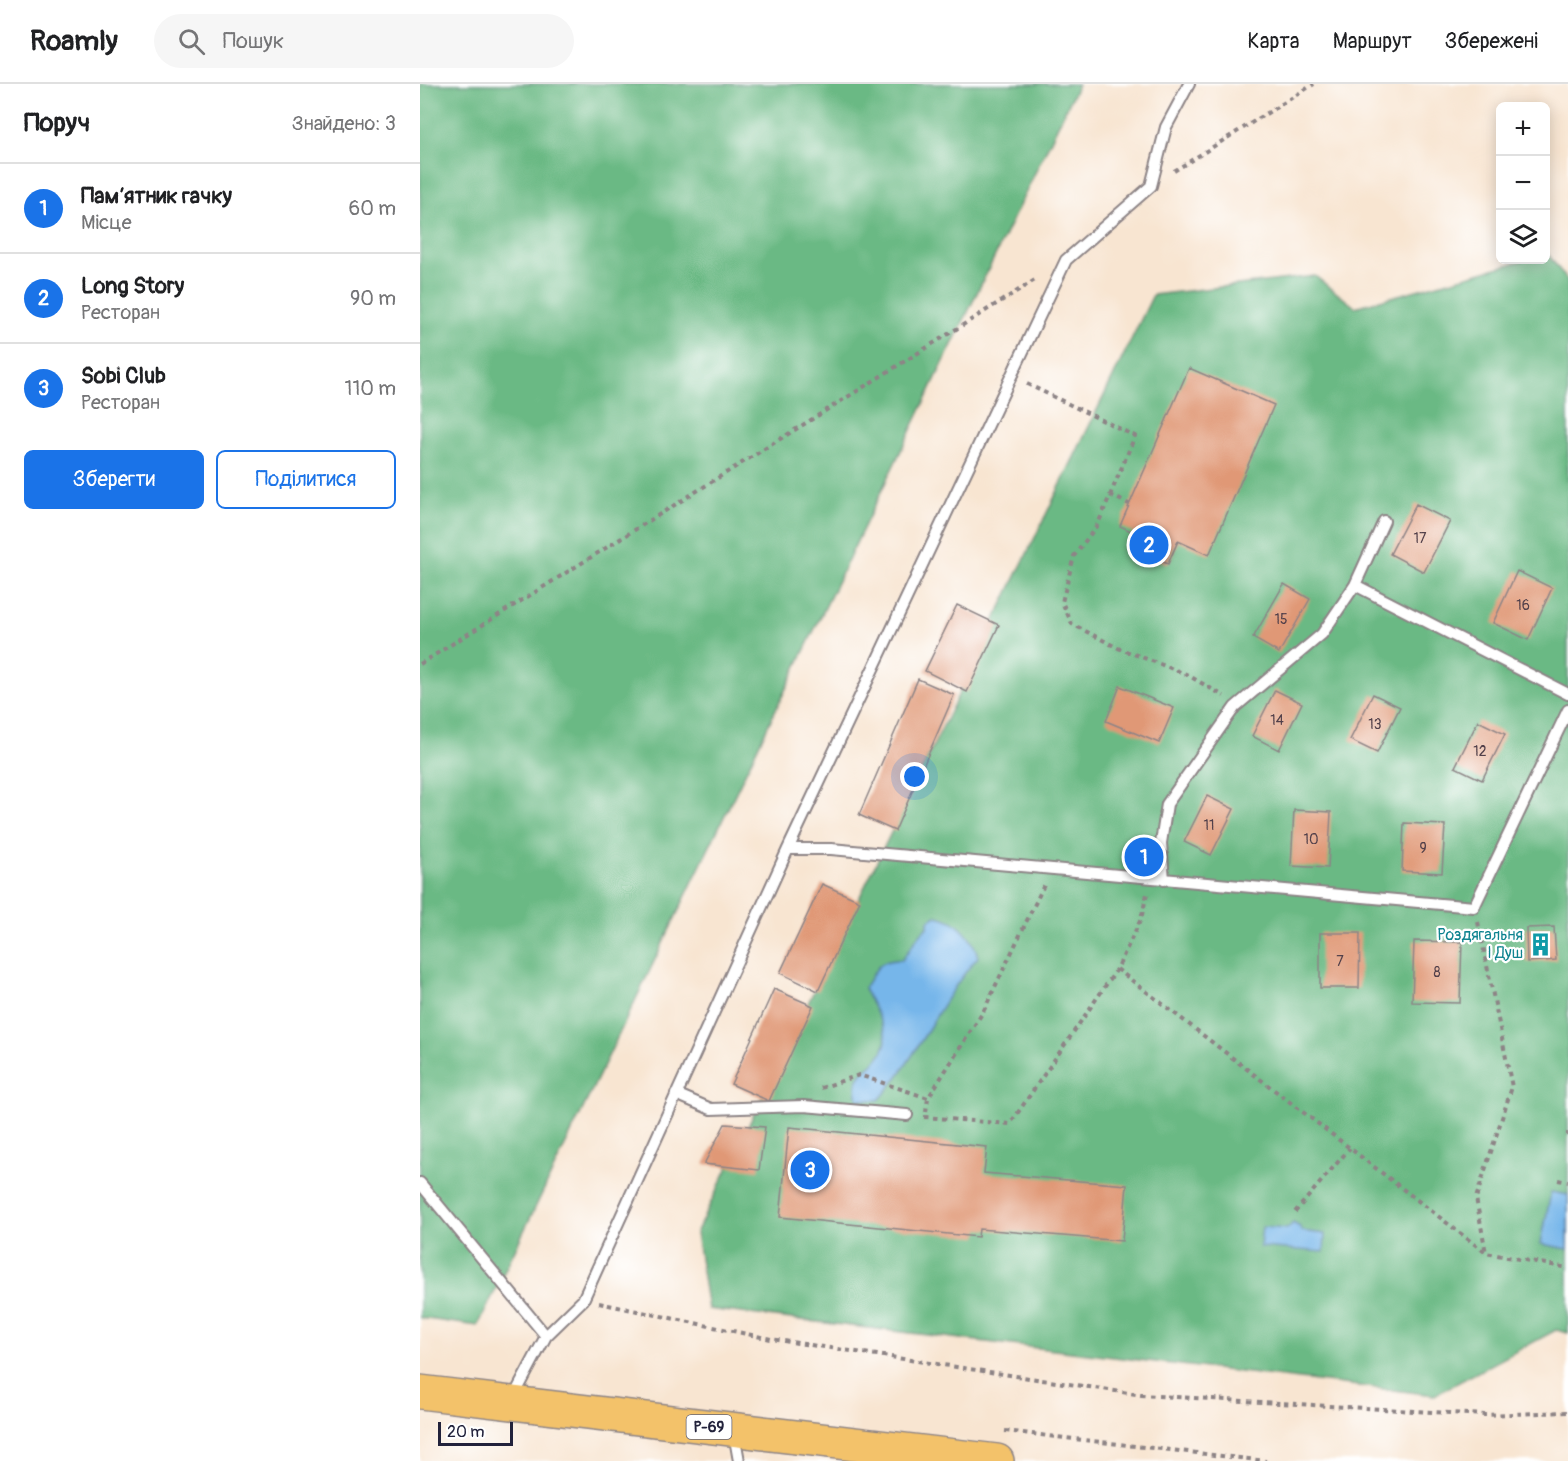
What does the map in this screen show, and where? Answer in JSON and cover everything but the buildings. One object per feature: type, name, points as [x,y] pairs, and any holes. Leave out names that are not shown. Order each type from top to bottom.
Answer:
[{"type":"main road","name":"Р-69","points":[[420,1392],[510,1403],[736,1446],[997,1461]]},
{"type":"lane","points":[[510,1403],[546,1336],[583,1300],[788,849],[1066,260],[1151,186],[1166,127],[1189,84]]},
{"type":"lane","points":[[1164,880],[1161,843],[1167,804],[1234,707],[1322,634],[1355,585],[1384,522]]},
{"type":"lane","points":[[1355,585],[1568,694]]},
{"type":"lane","points":[[788,849],[831,849],[1474,907],[1568,710]]},
{"type":"lane","points":[[676,1094],[711,1109],[804,1106],[908,1115]]},
{"type":"lane","points":[[420,1183],[546,1336]]},
{"type":"path","points":[[1151,186],[1314,84]]},
{"type":"path","points":[[420,664],[1066,260]]},
{"type":"path","points":[[1012,377],[1135,436],[1098,524],[1074,556],[1062,602],[1072,624],[1118,648],[1186,674],[1225,696],[1234,707]]},
{"type":"path","points":[[1110,495],[1130,504]]},
{"type":"path","points":[[925,1117],[928,1098],[983,1012],[1052,870]]},
{"type":"path","points":[[908,1115],[1010,1124],[1117,969],[1141,919],[1150,879]]},
{"type":"path","points":[[1474,907],[1512,1087],[1476,1198],[1486,1253]]},
{"type":"path","points":[[1117,969],[1486,1253],[1568,1268]]},
{"type":"path","points":[[859,1075],[928,1098]]},
{"type":"path","points":[[1295,1212],[1350,1148]]},
{"type":"path","points":[[1558,1180],[1568,1182]]},
{"type":"path","points":[[583,1300],[771,1339],[1142,1395],[1484,1415],[1568,1412]]},
{"type":"green space","points":[[420,84],[1078,84],[478,1326],[420,1318]]},
{"type":"green space","points":[[1550,257],[1568,281],[1568,1333],[1556,1330],[1435,1395],[708,1309],[696,1233],[1153,295],[1315,276],[1355,307],[1511,264],[1550,264]]},
{"type":"water","points":[[936,916],[951,921],[963,930],[973,943],[978,957],[964,974],[905,1066],[879,1100],[858,1100],[857,1081],[881,1054],[886,1039],[882,1025],[864,988],[882,963],[902,960],[928,926],[928,921]]},
{"type":"water","points":[[1551,1192],[1568,1195],[1568,1249],[1541,1244]]},
{"type":"water","points":[[1293,1223],[1300,1227],[1301,1231],[1325,1234],[1324,1252],[1260,1247],[1262,1227],[1287,1229]]},
{"type":"place","name":"Long Story","points":[[1149,545]]},
{"type":"place","name":"Памʼятник гачку","points":[[1144,857]]},
{"type":"place","name":"Роздягальня І Душ","points":[[1541,944]]},
{"type":"place","name":"Sobi Club","points":[[810,1170]]}]
